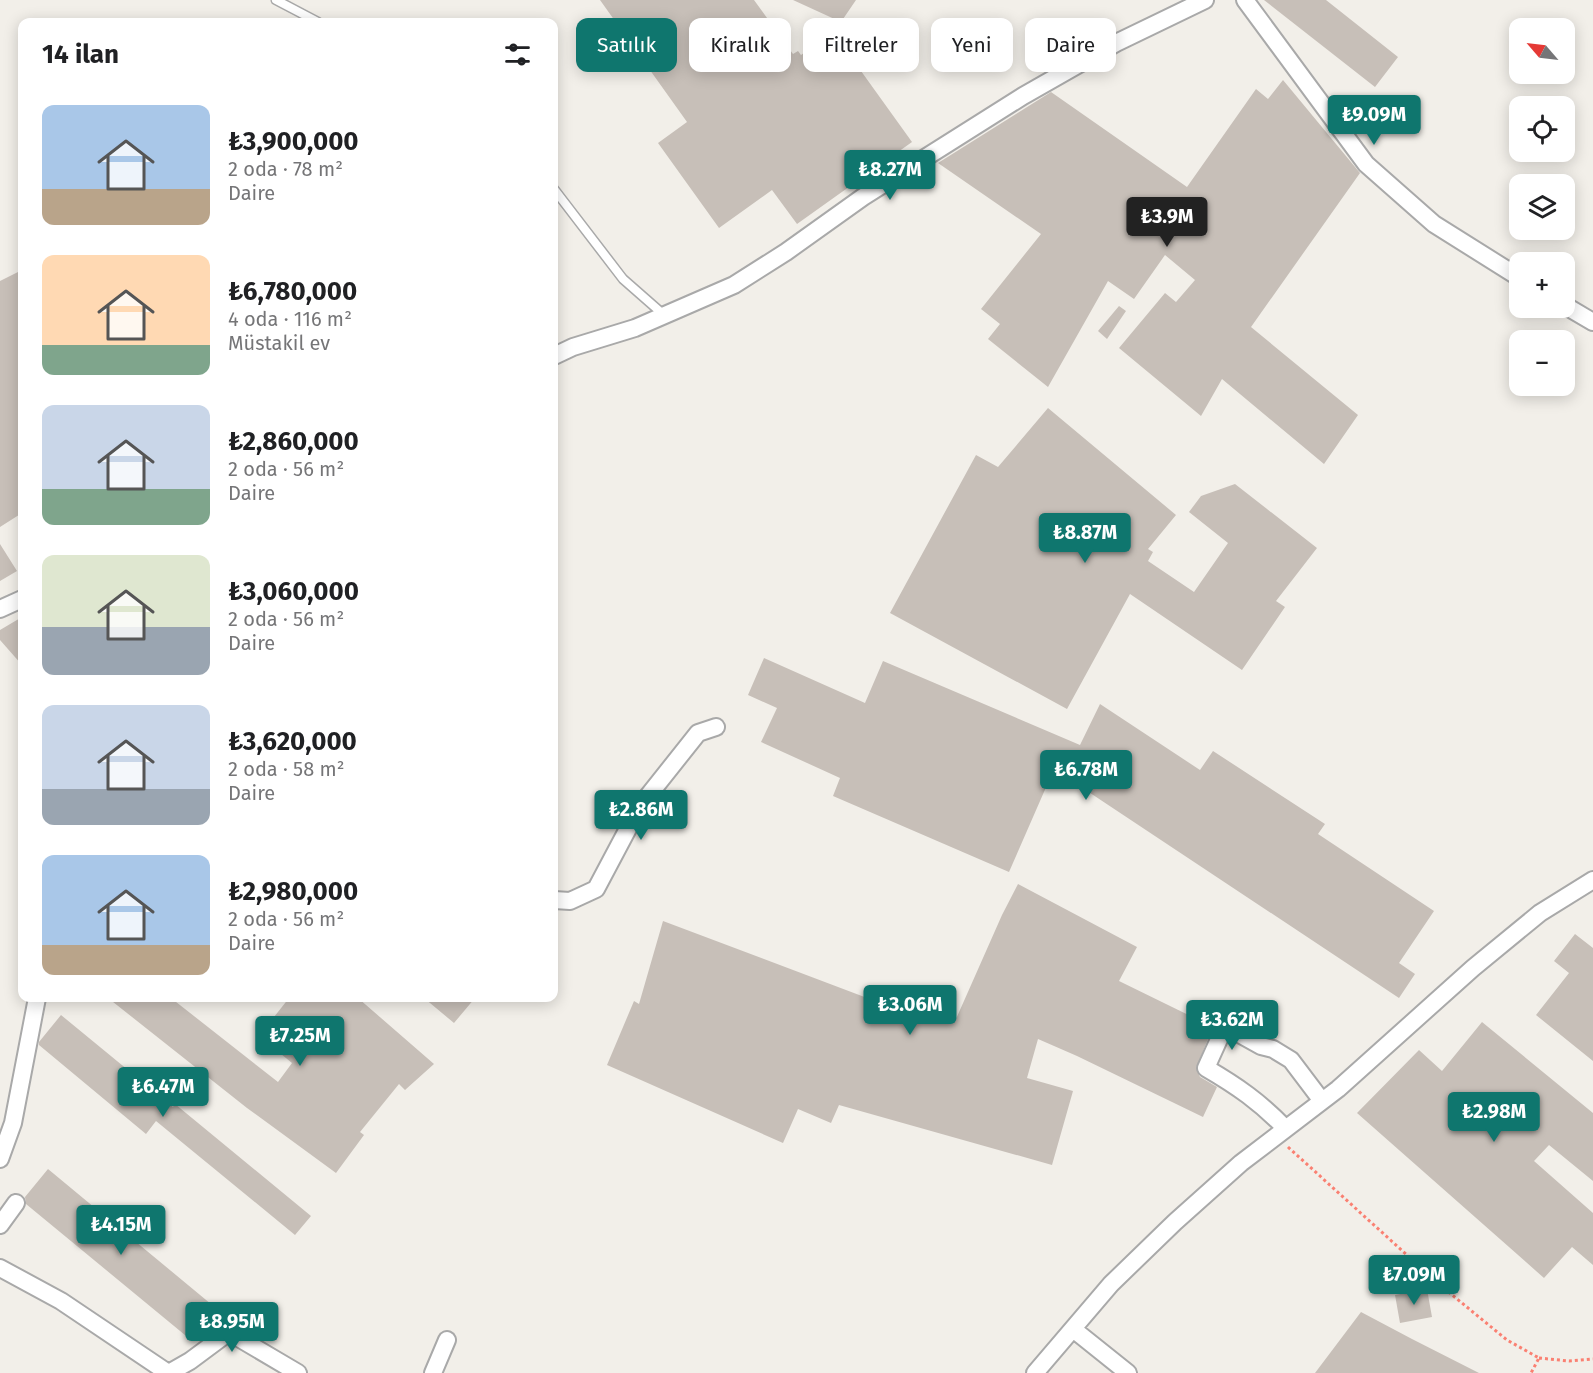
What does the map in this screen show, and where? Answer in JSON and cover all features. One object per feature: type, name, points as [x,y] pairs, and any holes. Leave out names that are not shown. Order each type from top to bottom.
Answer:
[{"type":"street","points":[[558,354],[573,347],[636,328],[734,285],[786,252],[863,197],[1023,96],[1116,43],[1205,0]]},
{"type":"street","points":[[1245,0],[1366,164],[1434,224],[1509,271]]},
{"type":"street","points":[[1575,311],[1593,322]]},
{"type":"street","points":[[0,609],[18,600]]},
{"type":"street","points":[[558,900],[570,901],[596,889],[640,806],[698,733],[716,727]]},
{"type":"street","points":[[1035,1373],[1111,1284],[1174,1222],[1241,1163],[1338,1089],[1473,968],[1540,913],[1593,880]]},
{"type":"street","points":[[0,1159],[13,1123],[36,1002]]},
{"type":"street","points":[[1280,1132],[1265,1107],[1242,1089],[1206,1068],[1225,1026],[1291,1059],[1322,1101]]},
{"type":"street","points":[[0,1225],[16,1203]]},
{"type":"street","points":[[0,1268],[60,1301],[169,1373],[190,1361],[225,1335],[237,1337],[298,1373]]},
{"type":"street","points":[[1073,1329],[1128,1373]]},
{"type":"street","points":[[433,1373],[447,1340]]},
{"type":"lane","points":[[276,0],[310,18]]},
{"type":"lane","points":[[558,194],[623,279],[664,316]]},
{"type":"path","points":[[1280,1132],[1440,1285],[1507,1340],[1539,1358],[1569,1361],[1593,1359]]},
{"type":"path","points":[[1531,1373],[1539,1358]]},
{"type":"building","points":[[600,0],[754,0],[767,18],[689,18],[689,72],[791,72],[791,51],[793,54],[798,51],[801,55],[803,54],[803,72],[862,72],[912,142],[797,224],[772,190],[719,228],[658,143],[687,122],[651,72],[677,72],[677,18],[613,18]]},
{"type":"building","points":[[793,0],[856,0],[844,18],[832,18]]},
{"type":"building","points":[[1264,0],[1326,0],[1398,57],[1375,87]]},
{"type":"building","points":[[1283,80],[1360,173],[1251,327],[1358,415],[1324,464],[1222,379],[1201,416],[1119,348],[1165,293],[1176,302],[1195,280],[1165,255],[1134,299],[1108,281],[1048,387],[988,339],[1000,324],[981,309],[1041,234],[938,163],[1051,92],[1187,187],[1256,89],[1268,99]]},
{"type":"building","points":[[18,272],[18,516],[0,527],[0,281]]},
{"type":"building","points":[[1119,306],[1126,311],[1107,339],[1098,331]]},
{"type":"building","points":[[1048,408],[1176,515],[1148,549],[1153,552],[1148,561],[1194,592],[1228,543],[1189,512],[1201,496],[1235,484],[1317,548],[1276,601],[1285,607],[1242,670],[1130,594],[1067,709],[890,613],[976,455],[998,467]]},
{"type":"building","points":[[0,544],[17,571],[0,581]]},
{"type":"building","points":[[18,619],[18,660],[0,640],[0,630]]},
{"type":"building","points":[[764,658],[865,703],[883,661],[1080,745],[1100,704],[1200,770],[1213,751],[1325,824],[1318,834],[1434,911],[1399,963],[1415,974],[1399,998],[1054,769],[1009,872],[833,796],[840,778],[761,742],[777,708],[748,695]]},
{"type":"building","points":[[1018,884],[1137,947],[1119,981],[1213,1027],[1196,1068],[1200,1077],[1217,1087],[1203,1117],[1038,1039],[1027,1078],[1073,1091],[1052,1165],[839,1105],[831,1123],[798,1109],[783,1143],[607,1065],[634,1001],[639,1004],[663,921],[883,1004],[885,998],[956,1019]]},
{"type":"building","points":[[1575,934],[1593,948],[1593,1061],[1536,1015],[1569,973],[1554,961]]},
{"type":"building","points":[[113,1002],[176,1002],[278,1082],[292,1063],[259,1036],[286,1002],[363,1002],[434,1064],[405,1090],[399,1084],[360,1132],[364,1135],[336,1173],[247,1108]]},
{"type":"building","points":[[429,1002],[472,1002],[454,1023]]},
{"type":"building","points":[[61,1015],[173,1107],[175,1104],[311,1216],[295,1235],[156,1121],[146,1134],[39,1045]]},
{"type":"building","points":[[1482,1022],[1593,1113],[1593,1181],[1549,1145],[1534,1161],[1593,1213],[1593,1265],[1572,1247],[1544,1278],[1357,1113],[1419,1050],[1442,1071]]},
{"type":"building","points":[[48,1169],[223,1314],[191,1340],[26,1204],[25,1197]]},
{"type":"building","points":[[1427,1289],[1432,1317],[1400,1323],[1395,1295]]},
{"type":"building","points":[[1361,1312],[1412,1339],[1479,1373],[1315,1373]]}]
